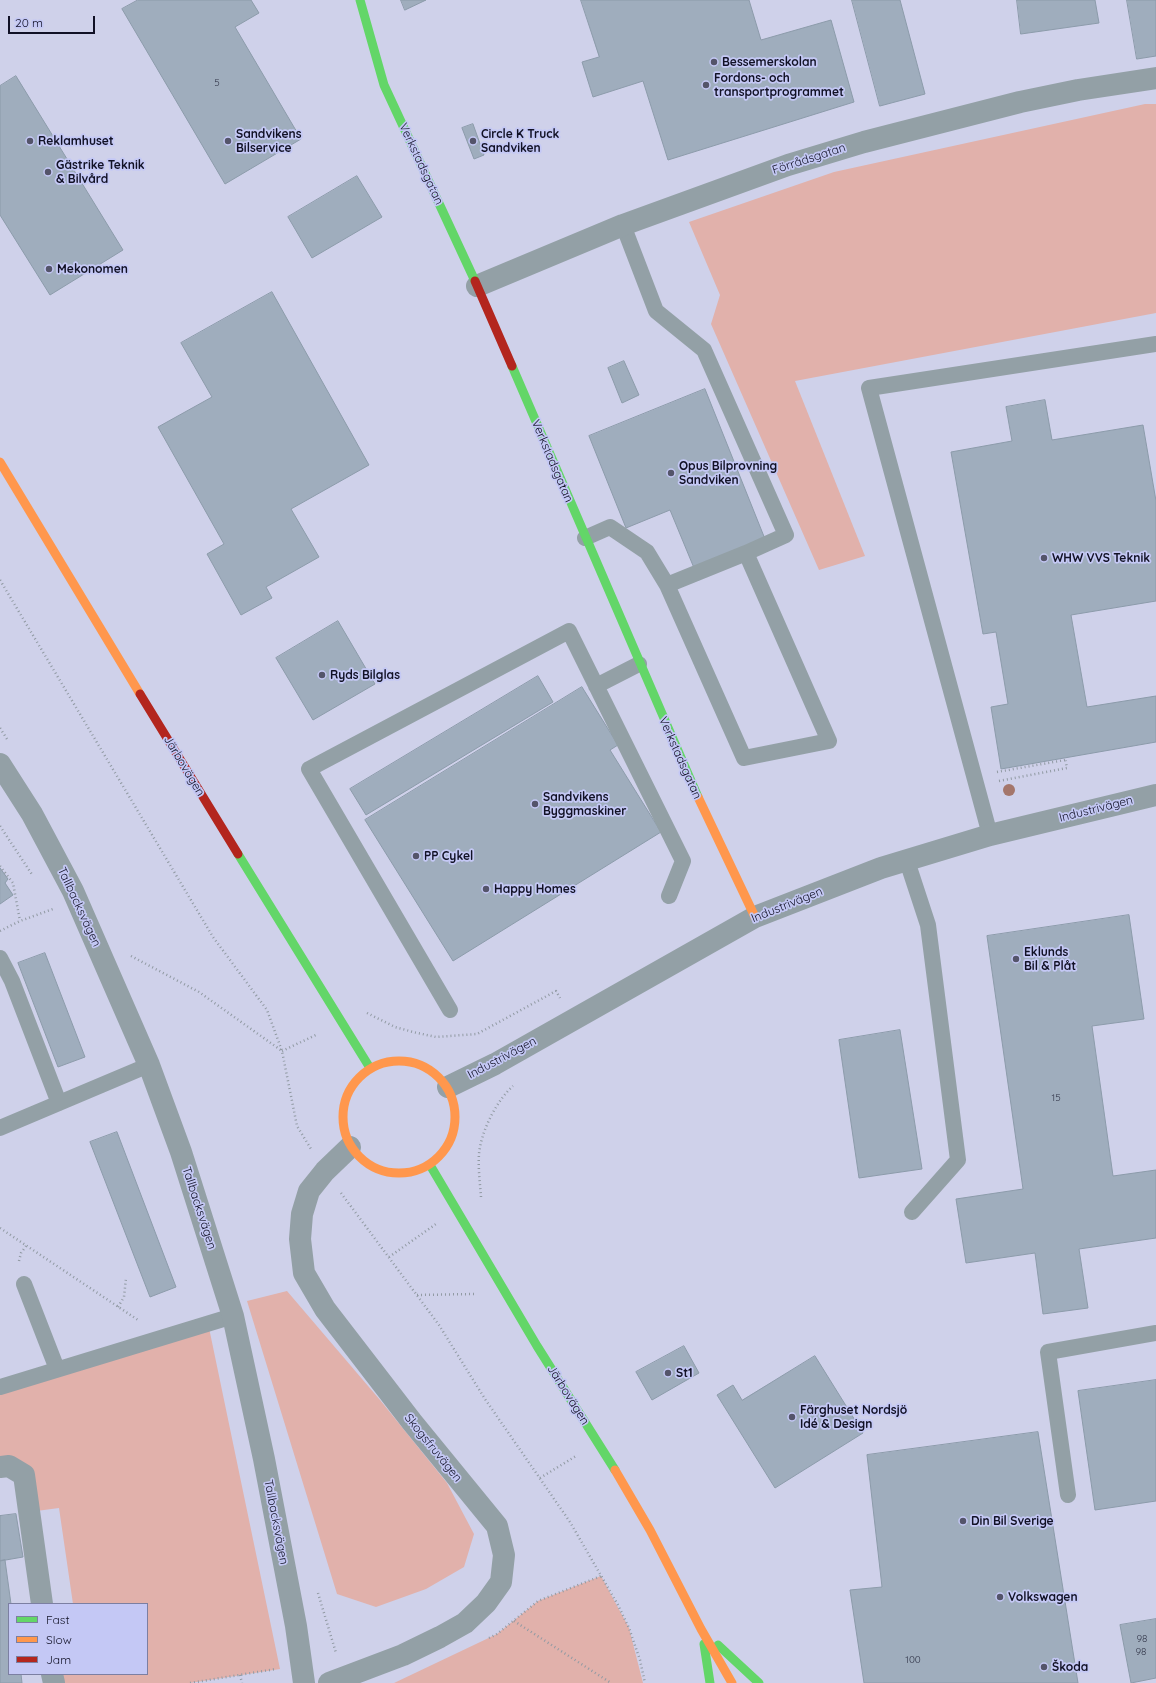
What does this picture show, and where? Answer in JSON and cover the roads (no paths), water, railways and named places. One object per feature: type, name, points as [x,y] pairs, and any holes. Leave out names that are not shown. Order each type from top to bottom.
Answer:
[{"type":"main road","name":"Verkstadsgatan","points":[[360,0],[384,85],[477,286],[687,774],[755,917]]},
{"type":"main road","name":"Järbovägen","points":[[0,462],[173,749],[370,1068]]},
{"type":"main road","points":[[400,1061],[416,1064],[431,1071],[448,1086],[453,1102],[454,1128],[449,1143],[442,1155],[430,1165],[417,1171],[402,1175],[387,1172],[374,1168],[360,1160],[350,1147],[342,1127],[343,1103],[354,1083],[370,1068],[387,1062],[400,1061]]},
{"type":"main road","name":"Järbovägen","points":[[430,1165],[646,1524],[701,1629],[732,1683]]},
{"type":"main road","name":"Järbovägen","points":[[701,1629],[710,1683]]},
{"type":"main road","points":[[701,1629],[759,1683]]},
{"type":"street","name":"Förrådsgatan","points":[[477,286],[623,225],[788,165],[864,142],[1013,104],[1078,90],[1156,78]]},
{"type":"street","name":"Tallbacksvägen","points":[[0,764],[32,814],[69,884],[102,956],[148,1065],[181,1152],[234,1316],[264,1459],[296,1626],[304,1683]]},
{"type":"street","name":"Industrivägen","points":[[448,1086],[495,1064],[755,917],[881,868],[990,835],[1156,795]]},
{"type":"street","name":"Skogsfruvägen","points":[[330,1683],[403,1655],[465,1623],[486,1603],[501,1582],[504,1555],[497,1526],[412,1422],[325,1309],[304,1273],[300,1239],[302,1214],[308,1191],[325,1171],[350,1147]]},
{"type":"street","points":[[0,1467],[9,1466],[24,1475],[42,1603]]},
{"type":"lane","points":[[623,225],[656,311],[704,350],[786,535],[667,585]]},
{"type":"lane","points":[[990,835],[869,388],[1156,344]]},
{"type":"lane","points":[[585,538],[610,527],[646,552],[667,585],[744,758],[829,741],[746,553]]},
{"type":"lane","points":[[450,1010],[309,769],[569,631],[683,862],[669,896]]},
{"type":"lane","points":[[596,686],[639,664]]},
{"type":"lane","points":[[907,861],[928,925],[958,1160],[912,1212]]},
{"type":"lane","points":[[0,958],[12,981],[59,1103]]},
{"type":"lane","points":[[1,1126],[148,1065]]},
{"type":"lane","points":[[24,1284],[57,1369]]},
{"type":"lane","points":[[0,1388],[57,1369],[234,1316]]},
{"type":"lane","points":[[1068,1495],[1048,1352],[1156,1333]]},
{"type":"place","name":"Bessemerskolan","points":[[714,62]]},
{"type":"place","name":"Fordons- och transportprogrammet","points":[[706,85]]},
{"type":"place","name":"Reklamhuset","points":[[30,141]]},
{"type":"place","name":"Sandvikens Bilservice","points":[[228,141]]},
{"type":"place","name":"Circle K Truck Sandviken","points":[[473,141]]},
{"type":"place","name":"Gästrike Teknik & Bilvård","points":[[48,172]]},
{"type":"place","name":"Mekonomen","points":[[49,269]]},
{"type":"place","name":"Opus Bilprovning Sandviken","points":[[671,473]]},
{"type":"place","name":"WHW VVS Teknik","points":[[1044,558]]},
{"type":"place","name":"Ryds Bilglas","points":[[322,675]]},
{"type":"place","name":"Sandvikens Byggmaskiner","points":[[535,804]]},
{"type":"place","name":"PP Cykel","points":[[416,856]]},
{"type":"place","name":"Happy Homes","points":[[486,889]]},
{"type":"place","name":"Eklunds Bil & Plåt","points":[[1016,959]]},
{"type":"place","name":"St1","points":[[668,1373]]},
{"type":"place","name":"Färghuset Nordsjö Idé & Design","points":[[792,1417]]},
{"type":"place","name":"Din Bil Sverige","points":[[963,1521]]},
{"type":"place","name":"Volkswagen","points":[[1000,1597]]},
{"type":"place","name":"Škoda","points":[[1044,1667]]}]
